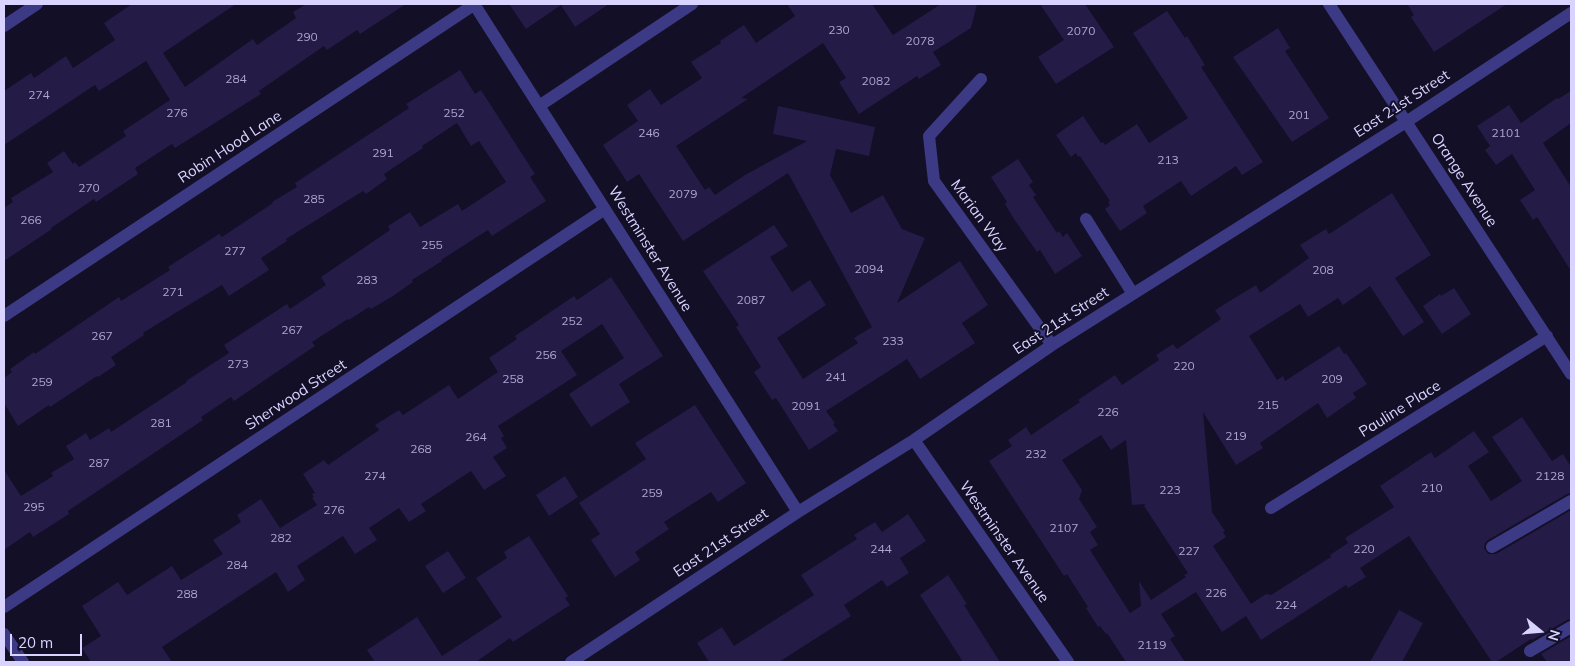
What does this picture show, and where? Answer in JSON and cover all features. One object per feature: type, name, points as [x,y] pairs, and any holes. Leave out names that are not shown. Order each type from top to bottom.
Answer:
[{"type":"street","points":[[4,26],[38,4]]},
{"type":"street","name":"Westminster Avenue","points":[[475,4],[798,512]]},
{"type":"street","name":"Robin Hood Lane","points":[[4,316],[475,4]]},
{"type":"street","points":[[539,106],[692,4]]},
{"type":"street","name":"Orange Avenue","points":[[1329,4],[1571,374]]},
{"type":"street","name":"East 21st Street","points":[[572,662],[798,512],[914,440],[1052,345],[1406,122],[1571,13]]},
{"type":"street","name":"Marian Way","points":[[981,79],[929,136],[934,180],[1052,345]]},
{"type":"street","name":"Sherwood Street","points":[[4,607],[605,210]]},
{"type":"street","points":[[1086,219],[1133,294]]},
{"type":"street","name":"Pauline Place","points":[[1270,508],[1547,336]]},
{"type":"street","name":"Westminster Avenue","points":[[914,440],[1068,662]]},
{"type":"street","points":[[1492,547],[1571,501]]},
{"type":"street","points":[[1530,651],[1571,627]]},
{"type":"street","points":[[4,634],[22,662]]},
{"type":"building","points":[[132,4],[236,4],[163,53],[185,87],[253,39],[257,45],[296,18],[293,12],[306,4],[406,4],[360,34],[357,30],[327,50],[324,46],[259,91],[261,94],[175,148],[172,144],[135,168],[138,174],[96,202],[94,199],[4,261],[4,208],[13,202],[11,198],[53,172],[47,163],[64,151],[73,164],[75,162],[79,167],[126,136],[123,131],[170,100],[146,61],[99,91],[95,85],[4,145],[4,91],[31,73],[34,78],[66,56],[73,68],[115,40],[104,23]]},
{"type":"building","points":[[509,4],[609,4],[575,27],[561,5],[526,29]]},
{"type":"building","points":[[787,4],[872,4],[893,35],[941,4],[977,4],[971,28],[933,52],[941,65],[919,79],[917,76],[859,114],[839,82],[846,78],[823,43],[741,98],[748,99],[676,146],[705,190],[709,187],[715,195],[745,175],[807,141],[773,134],[778,106],[875,127],[869,156],[836,149],[830,175],[851,213],[883,195],[902,229],[925,238],[897,303],[960,261],[988,305],[962,323],[975,343],[920,379],[907,359],[826,411],[835,423],[833,424],[838,431],[809,450],[776,398],[772,400],[754,372],[761,367],[736,327],[739,325],[703,271],[774,225],[788,246],[770,257],[792,292],[810,280],[826,305],[777,338],[803,379],[858,343],[854,338],[872,327],[788,173],[683,241],[639,174],[627,182],[603,145],[638,121],[627,105],[650,89],[661,105],[702,78],[691,62],[721,43],[720,41],[744,25],[756,43],[795,16]]},
{"type":"building","points":[[1040,4],[1085,4],[1114,47],[1056,84],[1038,57],[1064,40]]},
{"type":"building","points":[[1407,4],[1507,4],[1434,52],[1411,17],[1414,15]]},
{"type":"building","points":[[1167,11],[1185,38],[1187,36],[1205,65],[1201,67],[1263,162],[1242,175],[1236,166],[1191,196],[1181,181],[1143,206],[1147,213],[1120,231],[1105,209],[1110,205],[1108,202],[1110,201],[1080,156],[1078,157],[1076,153],[1071,157],[1056,135],[1083,116],[1101,143],[1103,142],[1105,145],[1137,124],[1149,143],[1188,118],[1133,33]]},
{"type":"building","points":[[1278,28],[1290,48],[1285,51],[1329,118],[1292,142],[1233,57]]},
{"type":"building","points":[[460,70],[475,94],[481,90],[535,174],[530,177],[546,201],[492,236],[488,230],[412,280],[413,282],[393,296],[371,309],[369,307],[312,342],[315,346],[234,401],[231,397],[201,417],[203,420],[68,511],[69,514],[33,537],[30,532],[4,550],[4,470],[21,496],[53,476],[51,473],[74,459],[66,446],[86,433],[90,440],[109,428],[111,432],[187,382],[229,353],[224,345],[287,304],[290,309],[326,285],[321,277],[390,230],[388,226],[410,212],[420,227],[458,204],[462,211],[506,182],[479,141],[471,146],[457,123],[384,174],[387,179],[366,194],[363,191],[286,239],[287,241],[261,258],[269,270],[229,296],[222,285],[143,333],[144,335],[111,357],[116,365],[18,426],[4,403],[4,378],[12,372],[10,369],[119,297],[121,301],[170,270],[168,267],[219,234],[222,237],[297,187],[295,183],[409,108],[406,104]]},
{"type":"building","points":[[1571,91],[1571,123],[1543,143],[1571,187],[1571,271],[1537,217],[1533,220],[1520,200],[1535,190],[1512,154],[1496,165],[1485,150],[1490,146],[1477,126],[1509,105],[1521,123],[1557,98]]},
{"type":"building","points":[[1018,159],[1033,182],[1029,185],[1036,195],[1033,197],[1057,233],[1059,231],[1063,237],[1067,233],[1082,256],[1055,274],[1040,250],[1037,252],[1014,219],[1005,204],[1007,202],[991,177]]},
{"type":"building","points":[[1392,193],[1431,255],[1395,278],[1424,322],[1403,336],[1370,286],[1343,305],[1338,298],[1308,317],[1300,304],[1249,336],[1277,380],[1283,376],[1285,381],[1339,346],[1367,384],[1353,393],[1356,398],[1327,418],[1318,403],[1260,443],[1263,448],[1236,465],[1203,412],[1212,512],[1225,531],[1223,532],[1226,537],[1213,546],[1251,604],[1266,594],[1271,595],[1331,557],[1330,555],[1348,543],[1345,538],[1394,507],[1380,486],[1431,452],[1435,458],[1474,431],[1489,452],[1468,466],[1491,501],[1522,481],[1492,437],[1522,417],[1552,461],[1563,454],[1571,467],[1571,493],[1488,540],[1484,548],[1488,554],[1496,554],[1571,510],[1571,619],[1531,639],[1496,662],[1492,662],[1409,536],[1360,568],[1366,577],[1348,588],[1346,585],[1261,640],[1246,616],[1222,632],[1196,592],[1161,614],[1175,636],[1170,639],[1185,662],[1126,662],[1107,633],[1100,626],[1098,627],[1067,574],[1064,576],[989,461],[1012,446],[1008,440],[1026,427],[1031,435],[1080,402],[1078,400],[1115,375],[1122,385],[1159,360],[1156,355],[1173,344],[1177,349],[1221,319],[1215,310],[1256,285],[1260,293],[1309,258],[1300,245],[1326,229],[1329,234]],"holes":[[[1101,435],[1111,450],[1126,440],[1132,505],[1145,504],[1144,506],[1188,573],[1184,575],[1186,577],[1151,600],[1139,581],[1141,606],[1130,613],[1090,550],[1098,545],[1090,532],[1097,527],[1079,499],[1082,490],[1062,460]]]},
{"type":"building","points":[[611,277],[663,356],[619,384],[630,402],[591,427],[569,394],[624,358],[602,324],[561,351],[577,375],[498,426],[504,436],[501,438],[507,448],[493,457],[506,476],[484,490],[471,471],[421,504],[426,511],[409,522],[399,508],[369,528],[377,540],[355,554],[343,536],[297,566],[305,580],[288,592],[276,572],[162,647],[172,662],[91,662],[82,648],[101,636],[82,606],[118,582],[127,595],[172,566],[181,580],[223,554],[213,540],[241,522],[237,515],[261,499],[280,528],[317,505],[312,498],[314,497],[312,494],[315,493],[303,474],[324,460],[328,465],[379,430],[375,425],[399,410],[403,415],[449,385],[458,399],[498,372],[489,358],[517,339],[515,336],[574,296],[577,300]]},
{"type":"building","points":[[1454,288],[1471,314],[1442,334],[1423,306],[1440,294],[1441,296]]},
{"type":"building","points":[[695,405],[746,483],[718,502],[711,492],[664,522],[669,529],[635,552],[640,560],[615,577],[591,540],[600,534],[579,503],[646,459],[635,443]]},
{"type":"building","points":[[565,476],[578,497],[549,516],[536,495]]},
{"type":"building","points":[[908,514],[926,541],[900,558],[909,573],[887,587],[882,580],[844,605],[851,616],[779,662],[709,662],[697,643],[722,627],[734,646],[814,595],[801,575],[857,539],[854,535],[875,522],[882,532]]},
{"type":"building","points":[[529,536],[568,596],[565,598],[570,605],[513,642],[510,638],[476,662],[375,662],[367,650],[417,617],[442,656],[502,617],[476,578],[507,558],[504,552]]},
{"type":"building","points":[[448,551],[466,578],[443,593],[425,566]]},
{"type":"building","points":[[948,575],[967,604],[964,605],[1000,662],[963,662],[920,595]]},
{"type":"building","points":[[1399,610],[1423,623],[1402,662],[1370,662]]},
{"type":"building","points":[[1571,636],[1571,662],[1547,662],[1541,654]]}]
